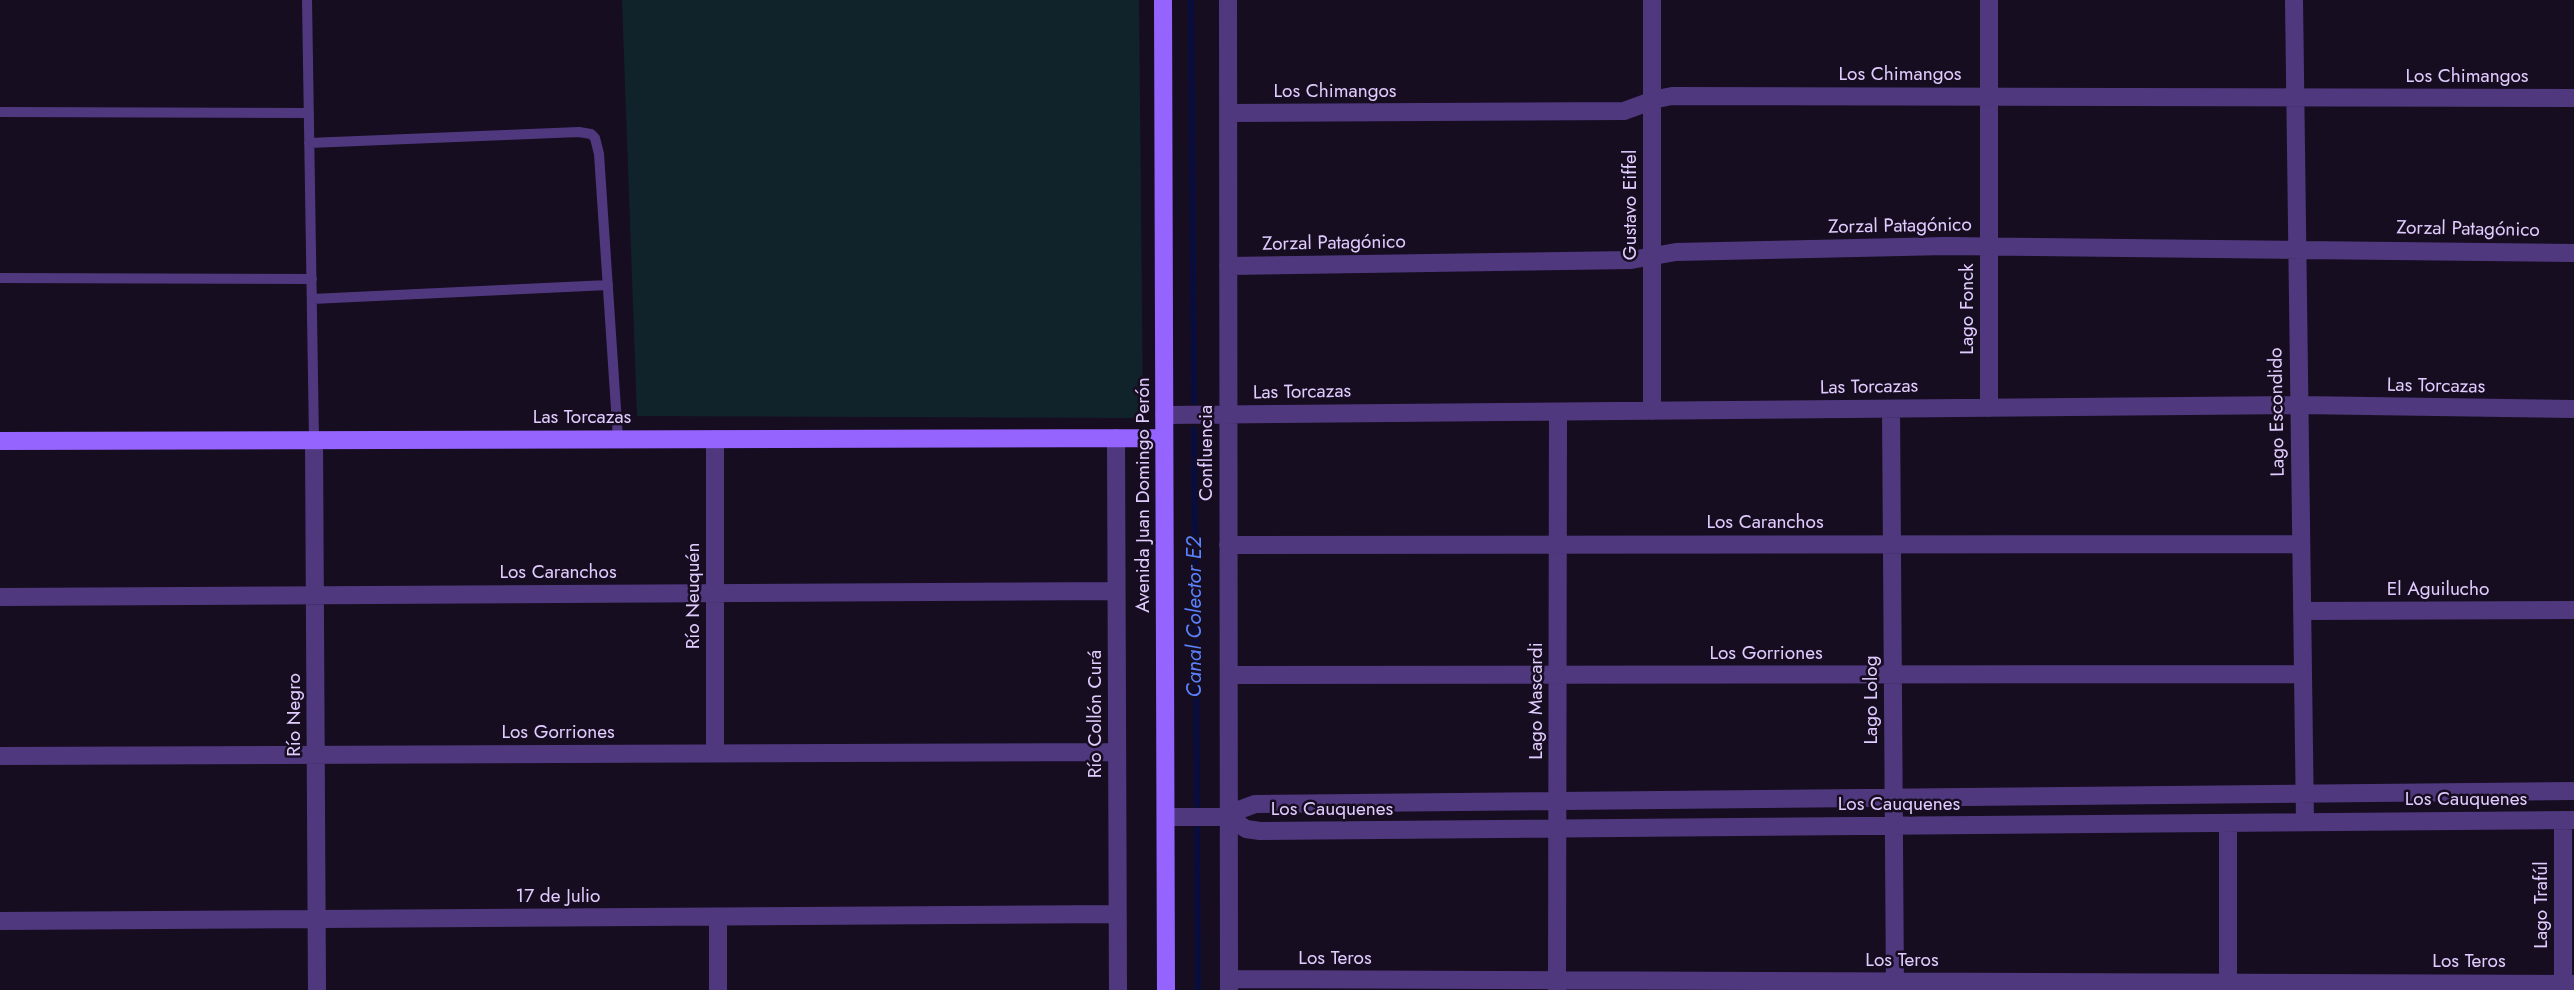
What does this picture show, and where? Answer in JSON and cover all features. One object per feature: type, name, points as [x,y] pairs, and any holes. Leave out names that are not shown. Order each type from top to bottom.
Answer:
[{"type":"street","name":"Avenida Juan Domingo Perón","points":[[1163,0],[1166,990]]},
{"type":"street","name":"Confluencia","points":[[1228,0],[1229,985]]},
{"type":"street","name":"Gustavo Eiffel","points":[[1652,411],[1653,0]]},
{"type":"street","name":"Lago Fonck","points":[[1989,0],[1989,408]]},
{"type":"street","name":"Lago Escondido","points":[[2294,0],[2305,822]]},
{"type":"street","name":"Los Chimangos","points":[[1228,113],[1624,111],[1672,96],[2574,98]]},
{"type":"street","name":"Zorzal Patagónico","points":[[1228,266],[1630,260],[1685,251],[1989,247],[2574,253]]},
{"type":"street","name":"Las Torcazas","points":[[1164,415],[2299,405],[2574,409]]},
{"type":"street","name":"Lago Lolog","points":[[1891,409],[1895,986]]},
{"type":"street","name":"Lago Mascardi","points":[[1558,985],[1559,412]]},
{"type":"street","name":"Río Neuquén","points":[[715,439],[715,754]]},
{"type":"street","name":"Río Collón Curá","points":[[1116,439],[1118,990]]},
{"type":"street","name":"Las Torcazas","points":[[0,441],[1164,439]]},
{"type":"street","name":"Río Negro","points":[[314,440],[317,990]]},
{"type":"street","name":"Los Caranchos","points":[[1228,545],[2301,544]]},
{"type":"street","name":"Los Caranchos","points":[[0,597],[1116,591]]},
{"type":"street","name":"El Aguilucho","points":[[2302,611],[2574,610]]},
{"type":"street","name":"Los Gorriones","points":[[1229,675],[2303,674]]},
{"type":"street","name":"Los Gorriones","points":[[0,756],[1117,752]]},
{"type":"street","name":"Los Cauquenes","points":[[1166,817],[1229,817],[1255,804],[2574,791]]},
{"type":"street","name":"Los Cauquenes","points":[[1229,817],[1246,829],[1260,831],[2568,820]]},
{"type":"street","name":"Lago Trafúl","points":[[2567,986],[2568,820]]},
{"type":"street","points":[[2228,823],[2228,986]]},
{"type":"street","name":"17 de Julio","points":[[0,921],[1117,914]]},
{"type":"street","points":[[718,917],[718,990]]},
{"type":"street","name":"Los Teros","points":[[1229,985],[2567,986]]},
{"type":"lane","points":[[307,0],[314,440]]},
{"type":"lane","points":[[0,112],[309,113]]},
{"type":"lane","points":[[309,143],[579,132],[591,134],[599,148],[618,439]]},
{"type":"lane","points":[[0,278],[312,279]]},
{"type":"lane","points":[[312,299],[608,285]]},
{"type":"shaded area","points":[[622,0],[1139,0],[1143,418],[637,416]]},
{"type":"waterway","points":[[1191,0],[1194,402]]},
{"type":"waterway","name":"Canal Colector E2","points":[[1194,429],[1197,805]]},
{"type":"waterway","name":"Canal Colector E2","points":[[1197,829],[1198,990]]}]
